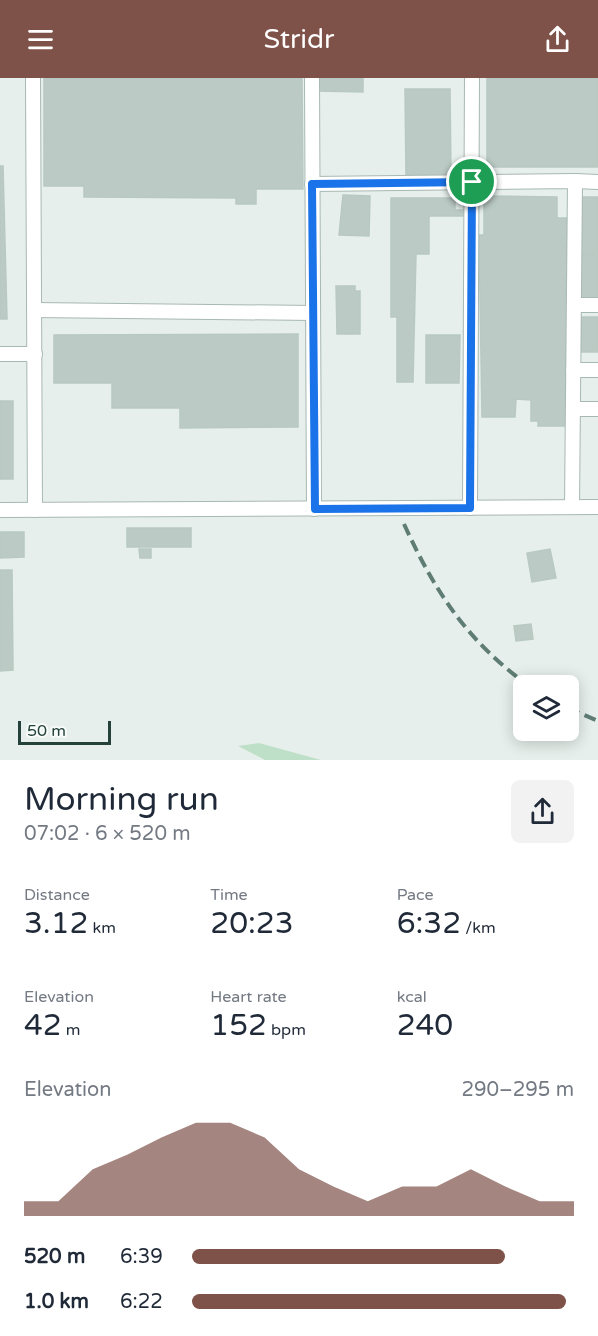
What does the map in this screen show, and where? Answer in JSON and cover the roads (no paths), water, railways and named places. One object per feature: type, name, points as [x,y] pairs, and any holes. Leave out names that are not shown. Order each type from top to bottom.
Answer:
[{"type":"street","points":[[33,78],[35,510]]},
{"type":"street","points":[[312,78],[315,509]]},
{"type":"street","points":[[470,508],[472,78]]},
{"type":"street","points":[[572,507],[575,181]]},
{"type":"street","points":[[312,184],[598,182]]},
{"type":"street","points":[[574,305],[598,305]]},
{"type":"street","points":[[34,310],[313,313]]},
{"type":"street","points":[[0,354],[35,354]]},
{"type":"street","points":[[573,370],[598,370]]},
{"type":"street","points":[[573,409],[598,409]]},
{"type":"street","points":[[0,510],[598,507]]},
{"type":"railway","points":[[404,524],[428,572],[455,614],[470,633],[515,675]]},
{"type":"railway","points":[[579,713],[598,721]]}]
